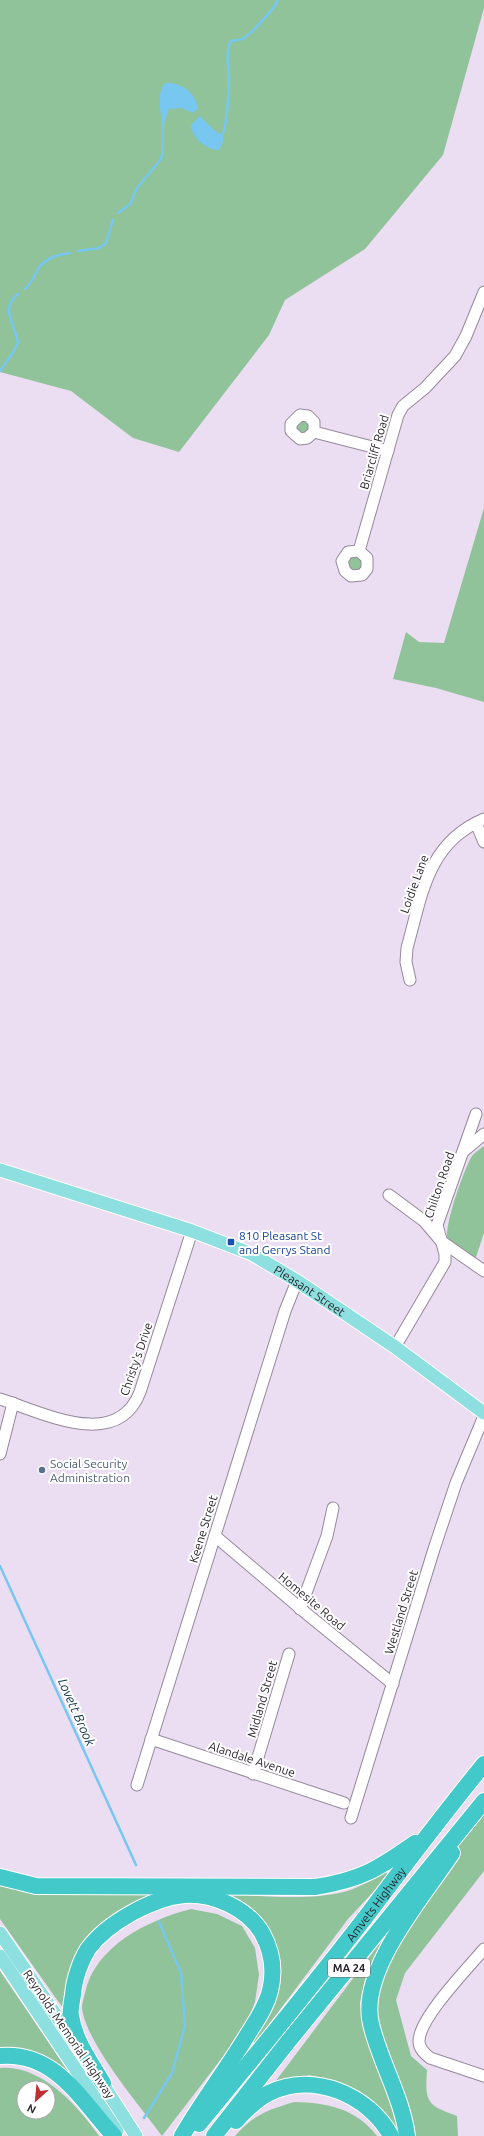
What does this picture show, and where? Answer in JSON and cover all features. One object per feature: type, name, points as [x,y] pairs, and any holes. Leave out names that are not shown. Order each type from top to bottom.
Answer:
[{"type":"highway","name":"Amvets Highway","points":[[189,2136],[374,1906],[428,1834],[484,1764]]},
{"type":"highway","name":"Amvets Highway","points":[[214,2136],[287,2043],[480,1807]]},
{"type":"highway","points":[[407,2136],[399,2103],[370,2022],[369,1999],[372,1984],[383,1956],[462,1838],[480,1807]]},
{"type":"highway","points":[[0,1877],[36,1886],[315,1887],[341,1883],[364,1876],[392,1860],[428,1834]]},
{"type":"highway","points":[[103,2083],[76,2038],[70,2014],[73,1988],[80,1965],[88,1949],[120,1920],[142,1908],[184,1895],[205,1896],[222,1901],[248,1916],[259,1928],[269,1946],[272,1978],[270,1992],[266,2004],[250,2031],[196,2111],[182,2136]]},
{"type":"highway","points":[[0,2056],[13,2055],[30,2057],[44,2064],[83,2099],[97,2118],[114,2136]]},
{"type":"highway","points":[[221,2136],[242,2114],[269,2093],[290,2087],[310,2085],[330,2087],[350,2095],[372,2110],[386,2126],[391,2136]]},
{"type":"main road","name":"Pleasant Street","points":[[0,1170],[192,1231],[252,1254],[297,1281],[395,1347],[484,1415]]},
{"type":"main road","name":"Reynolds Memorial Highway","points":[[0,1932],[103,2083],[136,2136]]},
{"type":"main road","name":"Reynolds Memorial Highway","points":[[0,1956],[121,2136]]},
{"type":"street","name":"Briarcliff Road","points":[[359,551],[398,414],[403,406],[425,388],[455,356],[468,332],[484,292]]},
{"type":"street","points":[[314,432],[388,451]]},
{"type":"street","points":[[480,821],[484,842]]},
{"type":"street","name":"Loidie Lane","points":[[410,980],[406,962],[406,948],[431,868],[439,853],[449,842],[462,830],[480,821]]},
{"type":"street","name":"Chilton Road","points":[[395,1347],[445,1262],[445,1254],[437,1226],[465,1150],[476,1114]]},
{"type":"street","points":[[465,1150],[484,1134]]},
{"type":"street","points":[[389,1195],[424,1221],[441,1241],[484,1271]]},
{"type":"street","name":"Christy's Drive","points":[[0,1399],[64,1420],[87,1425],[109,1422],[120,1418],[129,1411],[140,1392],[192,1231]]},
{"type":"street","name":"Keene Street","points":[[137,1785],[285,1312],[297,1281]]},
{"type":"street","points":[[0,1454],[13,1403]]},
{"type":"street","name":"Westland Street","points":[[351,1818],[456,1483],[484,1415]]},
{"type":"street","points":[[300,1609],[327,1536],[333,1508]]},
{"type":"street","name":"Homesite Road","points":[[215,1536],[300,1609],[393,1684]]},
{"type":"street","name":"Midland Street","points":[[254,1774],[289,1654]]},
{"type":"street","name":"Alandale Avenue","points":[[151,1739],[344,1803]]},
{"type":"street","points":[[484,1949],[439,2002],[422,2030],[419,2041],[424,2054],[430,2058],[484,2076]]},
{"type":"green space","points":[[0,0],[484,0],[484,8],[443,155],[365,249],[285,300],[269,335],[179,452],[133,438],[71,391],[0,372]]},
{"type":"green space","points":[[305,421],[308,422],[308,432],[301,433],[298,432],[297,425],[298,422]]},
{"type":"green space","points":[[484,508],[484,702],[436,688],[393,679],[406,632],[419,642],[444,643]]},
{"type":"green space","points":[[356,556],[361,558],[363,563],[361,568],[356,570],[351,568],[349,563],[351,558]]},
{"type":"green space","points":[[484,1146],[484,1233],[475,1260],[453,1245],[448,1239],[447,1233],[456,1198],[469,1162],[472,1156]]},
{"type":"green space","points":[[484,1814],[484,1871],[405,1973],[396,2000],[411,2056],[427,2070],[427,2096],[433,2105],[439,2109],[457,2116],[458,2136],[407,2136],[381,2055],[372,1984],[462,1838]]},
{"type":"green space","points":[[386,1872],[388,1876],[348,1919],[255,2043],[252,2040],[279,1968],[274,1939],[257,1916],[212,1893],[284,1897],[321,1896],[353,1889]]},
{"type":"green space","points":[[0,1885],[28,1893],[179,1893],[133,1907],[76,1959],[65,1986],[65,2011],[0,1919]]},
{"type":"green space","points":[[191,1909],[217,1914],[242,1926],[255,1948],[259,1975],[255,2002],[245,2028],[162,2136],[128,2092],[103,2056],[93,2039],[86,2022],[82,2004],[91,1976],[100,1962],[112,1949],[141,1928],[158,1920]]},
{"type":"green space","points":[[382,1940],[365,1980],[360,2003],[364,2028],[393,2104],[400,2136],[397,2136],[387,2116],[360,2093],[336,2081],[309,2075],[272,2086]]},
{"type":"green space","points":[[0,1971],[83,2093],[0,2049]]},
{"type":"green space","points":[[0,2068],[15,2069],[30,2073],[44,2080],[16,2080],[16,2120],[56,2120],[56,2088],[80,2112],[99,2136],[0,2136]]},
{"type":"green space","points":[[294,2102],[329,2106],[350,2113],[360,2119],[377,2136],[235,2136],[255,2118],[276,2108]]},
{"type":"water","points":[[165,83],[177,84],[191,93],[197,103],[198,109],[192,113],[182,108],[169,109],[163,126],[160,110],[160,98],[162,87]]},
{"type":"water","points":[[200,116],[215,131],[223,135],[223,142],[219,150],[209,148],[196,138],[191,125]]},
{"type":"waterway","points":[[221,138],[225,126],[229,89],[228,54],[230,42],[242,39],[250,33],[267,15],[278,0]]},
{"type":"waterway","points":[[118,213],[130,204],[137,188],[161,159],[163,123]]},
{"type":"waterway","points":[[78,251],[99,248],[106,243],[113,220]]},
{"type":"waterway","points":[[25,289],[41,265],[47,260],[62,254],[70,253]]},
{"type":"waterway","points":[[0,371],[14,351],[18,342],[11,322],[9,310],[10,304],[18,294]]},
{"type":"waterway","name":"Lovett Brook","points":[[0,1566],[136,1865]]},
{"type":"waterway","name":"Lovett Brook","points":[[144,2118],[172,2073],[185,2026],[181,1973],[159,1922]]},
{"type":"place","name":"810 Pleasant St and Gerrys Stand","points":[[231,1242]]},
{"type":"place","name":"Social Security Administration","points":[[42,1470]]}]
